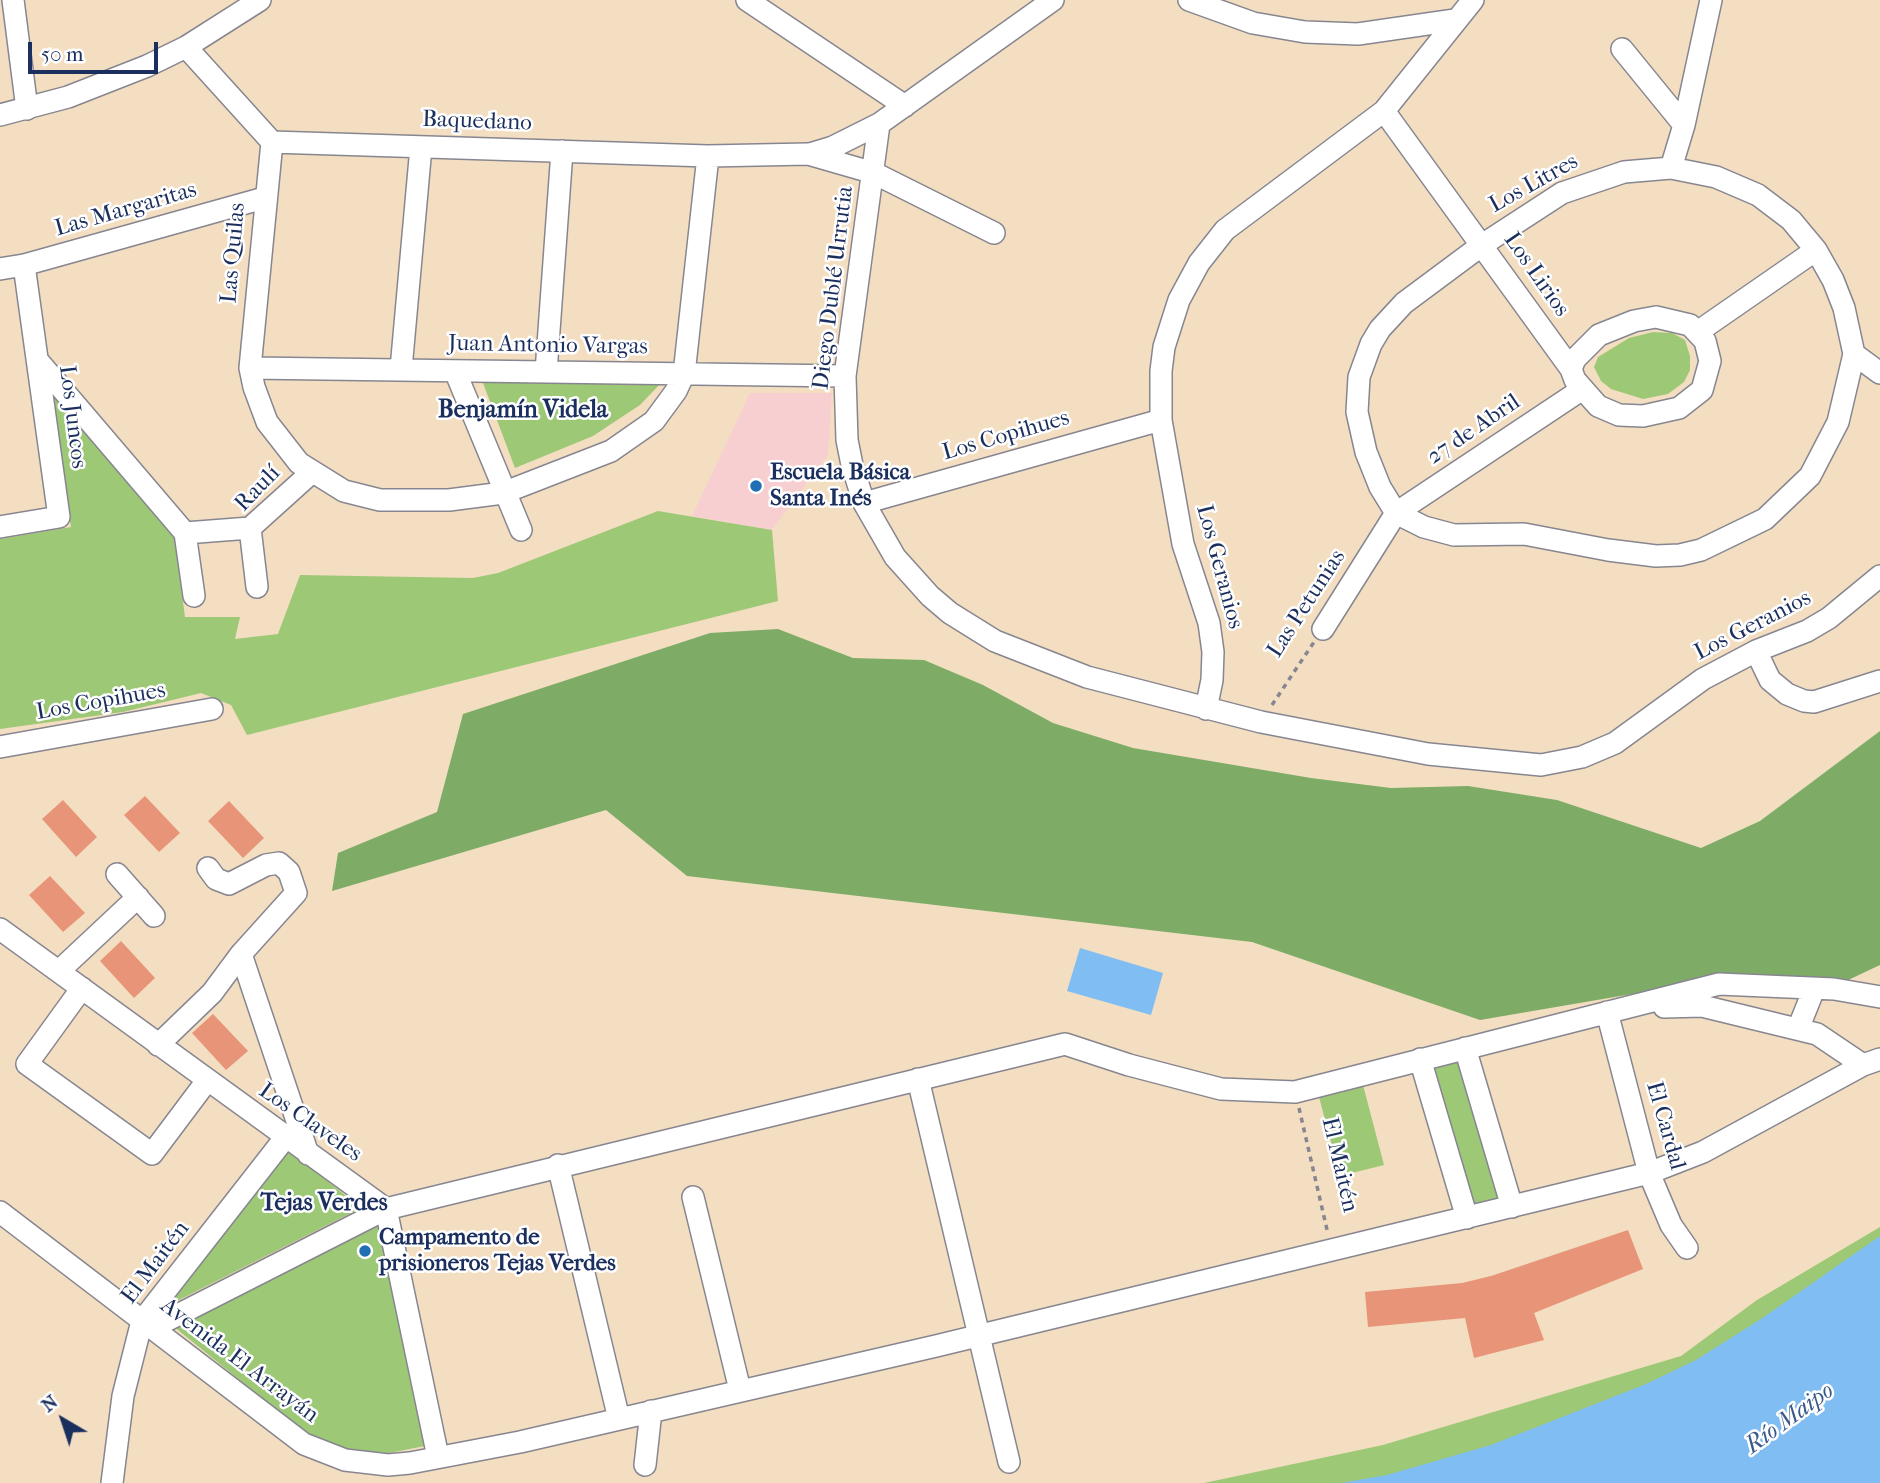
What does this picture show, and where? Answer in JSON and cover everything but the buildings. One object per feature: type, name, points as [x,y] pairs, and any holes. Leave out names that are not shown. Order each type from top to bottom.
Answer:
[{"type":"street","points":[[13,0],[27,109]]},
{"type":"street","points":[[0,115],[108,83],[186,47],[260,0]]},
{"type":"street","points":[[747,0],[905,106]]},
{"type":"street","name":"Baquedano","points":[[272,142],[708,156],[808,154],[833,147],[879,124],[1053,0]]},
{"type":"street","points":[[1189,0],[1254,23],[1305,32],[1358,34],[1454,10]]},
{"type":"street","name":"Los Geranios","points":[[1473,0],[1454,10],[1384,111],[1225,230],[1199,263],[1179,300],[1164,347],[1161,420],[1183,544],[1210,632],[1212,680],[1206,709],[1428,754],[1541,765],[1582,757],[1615,743],[1703,679],[1756,651],[1807,631],[1849,603],[1880,576]]},
{"type":"street","points":[[1671,168],[1684,125],[1711,0]]},
{"type":"street","points":[[186,47],[272,142]]},
{"type":"street","points":[[1622,49],[1684,125]]},
{"type":"street","name":"Los Lirios","points":[[1384,111],[1571,369]]},
{"type":"street","name":"Diego Dublé Urrutia","points":[[879,124],[845,376],[847,440],[864,503],[881,535],[930,596],[972,628],[1019,652],[1087,677],[1206,709]]},
{"type":"street","name":"Las Quilas","points":[[272,142],[264,198],[250,368],[256,396],[267,422],[289,452],[311,473],[344,491],[380,500],[449,500],[503,493],[552,476],[627,443],[666,407],[684,374]]},
{"type":"street","points":[[401,369],[421,146]]},
{"type":"street","points":[[546,372],[562,151]]},
{"type":"street","name":"Baquedano","points":[[808,154],[874,173],[994,233]]},
{"type":"street","points":[[684,374],[708,156]]},
{"type":"street","name":"Los Litres","points":[[1671,168],[1716,177],[1758,195],[1791,220],[1816,250],[1844,308],[1854,354],[1838,422],[1810,476],[1765,519],[1701,550],[1656,556],[1608,550],[1545,536],[1503,533],[1454,535],[1424,527],[1396,513],[1380,487],[1358,425],[1357,394],[1364,360],[1371,344],[1392,315],[1482,245],[1546,202],[1579,185],[1624,172],[1671,168]]},
{"type":"street","name":"Las Margaritas","points":[[0,269],[24,265],[264,198]]},
{"type":"street","points":[[1699,331],[1816,250]]},
{"type":"street","name":"Los Juncos","points":[[0,527],[59,517],[24,265]]},
{"type":"street","points":[[1667,318],[1699,331],[1709,351],[1709,372],[1702,390],[1679,408],[1643,416],[1619,415],[1598,406],[1581,390],[1571,369],[1589,342],[1634,321],[1667,318]]},
{"type":"street","points":[[1854,354],[1880,373]]},
{"type":"street","points":[[39,362],[185,533],[194,596]]},
{"type":"street","name":"Juan Antonio Vargas","points":[[250,368],[845,376]]},
{"type":"street","points":[[455,370],[503,493],[521,530]]},
{"type":"street","name":"27 de Abril","points":[[1396,513],[1581,390]]},
{"type":"street","name":"Los Copihues","points":[[864,503],[1161,420]]},
{"type":"street","name":"Raulí","points":[[257,587],[250,528],[311,473]]},
{"type":"street","name":"Las Petunias","points":[[1324,629],[1396,513]]},
{"type":"street","points":[[185,533],[250,528]]},
{"type":"street","points":[[1756,651],[1770,680],[1787,694],[1804,701],[1814,702],[1880,681]]},
{"type":"street","name":"Los Copihues","points":[[0,747],[212,709]]},
{"type":"street","points":[[158,1045],[212,993],[241,954],[296,893],[289,872],[279,863],[266,865],[229,884],[216,879],[208,868]]},
{"type":"street","points":[[117,874],[154,916]]},
{"type":"street","points":[[59,971],[138,897]]},
{"type":"street","name":"Los Claveles","points":[[0,929],[206,1082],[386,1209]]},
{"type":"street","points":[[241,954],[308,1154]]},
{"type":"street","points":[[147,1324],[386,1209],[1065,1044],[1129,1065],[1221,1089],[1295,1093],[1719,984],[1814,989],[1872,996],[1880,1012]]},
{"type":"street","points":[[82,988],[27,1064],[152,1154],[206,1082]]},
{"type":"street","points":[[1798,1029],[1814,989]]},
{"type":"street","points":[[1617,1010],[1702,1006],[1816,1034],[1875,1059]]},
{"type":"street","name":"El Cardal","points":[[1617,1010],[1650,1173],[1671,1225],[1687,1248]]},
{"type":"street","points":[[1465,1048],[1512,1207]]},
{"type":"street","points":[[1420,1059],[1466,1218]]},
{"type":"street","name":"Avenida El Arrayán","points":[[0,1212],[304,1444],[345,1460],[366,1464],[410,1463],[619,1419],[979,1336],[1650,1173],[1703,1152],[1875,1059]]},
{"type":"street","points":[[918,1079],[1009,1462]]},
{"type":"street","name":"El Maitén","points":[[112,1483],[123,1396],[147,1324],[285,1138]]},
{"type":"street","points":[[558,1166],[619,1419]]},
{"type":"street","points":[[693,1197],[740,1390]]},
{"type":"street","points":[[386,1209],[438,1457]]},
{"type":"street","points":[[645,1465],[651,1411]]},
{"type":"path","name":"Las Petunias","points":[[1261,722],[1324,629]]},
{"type":"path","name":"El Maitén","points":[[1295,1093],[1331,1249]]},
{"type":"shaded area","name":"Escuela Básica Santa Inés","points":[[750,393],[832,393],[828,455],[772,530],[692,516]]},
{"type":"green space","points":[[1653,332],[1672,333],[1685,340],[1690,356],[1690,370],[1684,382],[1668,394],[1643,399],[1611,389],[1601,381],[1594,367],[1598,357],[1629,338]]},
{"type":"green space","points":[[480,375],[662,382],[640,405],[593,436],[515,468]]},
{"type":"green space","points":[[50,384],[174,534],[185,617],[240,617],[235,639],[278,634],[300,575],[473,578],[498,573],[658,511],[772,530],[778,601],[247,735],[231,705],[201,693],[123,712],[0,729],[0,539],[71,527]]},
{"type":"green space","points":[[778,629],[853,658],[924,660],[983,685],[1053,723],[1133,748],[1311,778],[1391,788],[1468,786],[1557,800],[1701,848],[1760,821],[1880,731],[1880,965],[1844,982],[1673,987],[1480,1020],[1252,942],[687,876],[606,810],[332,891],[338,853],[437,812],[463,714],[710,633]]},
{"type":"green space","points":[[1460,1057],[1504,1201],[1469,1210],[1429,1066]]},
{"type":"green space","points":[[1363,1085],[1384,1165],[1340,1176],[1319,1097]]},
{"type":"green space","points":[[286,1148],[361,1208],[159,1310]]},
{"type":"green space","points":[[379,1222],[425,1446],[379,1455],[348,1451],[305,1433],[173,1326]]},
{"type":"green space","points":[[1880,1227],[1880,1483],[1204,1483],[1383,1445],[1681,1356],[1757,1300]]},
{"type":"water","points":[[1080,948],[1163,973],[1151,1015],[1067,991]]},
{"type":"water","name":"Río Maipo","points":[[1880,1236],[1880,1483],[1341,1483],[1387,1475],[1491,1445],[1646,1384],[1696,1360],[1761,1319]]},
{"type":"place","name":"Escuela Básica Santa Inés","points":[[756,486]]},
{"type":"place","name":"Campamento de prisioneros Tejas Verdes","points":[[365,1251]]},
{"type":"district","name":"Benjamín Videla","points":[[523,411]]},
{"type":"district","name":"Tejas Verdes","points":[[324,1204]]}]
